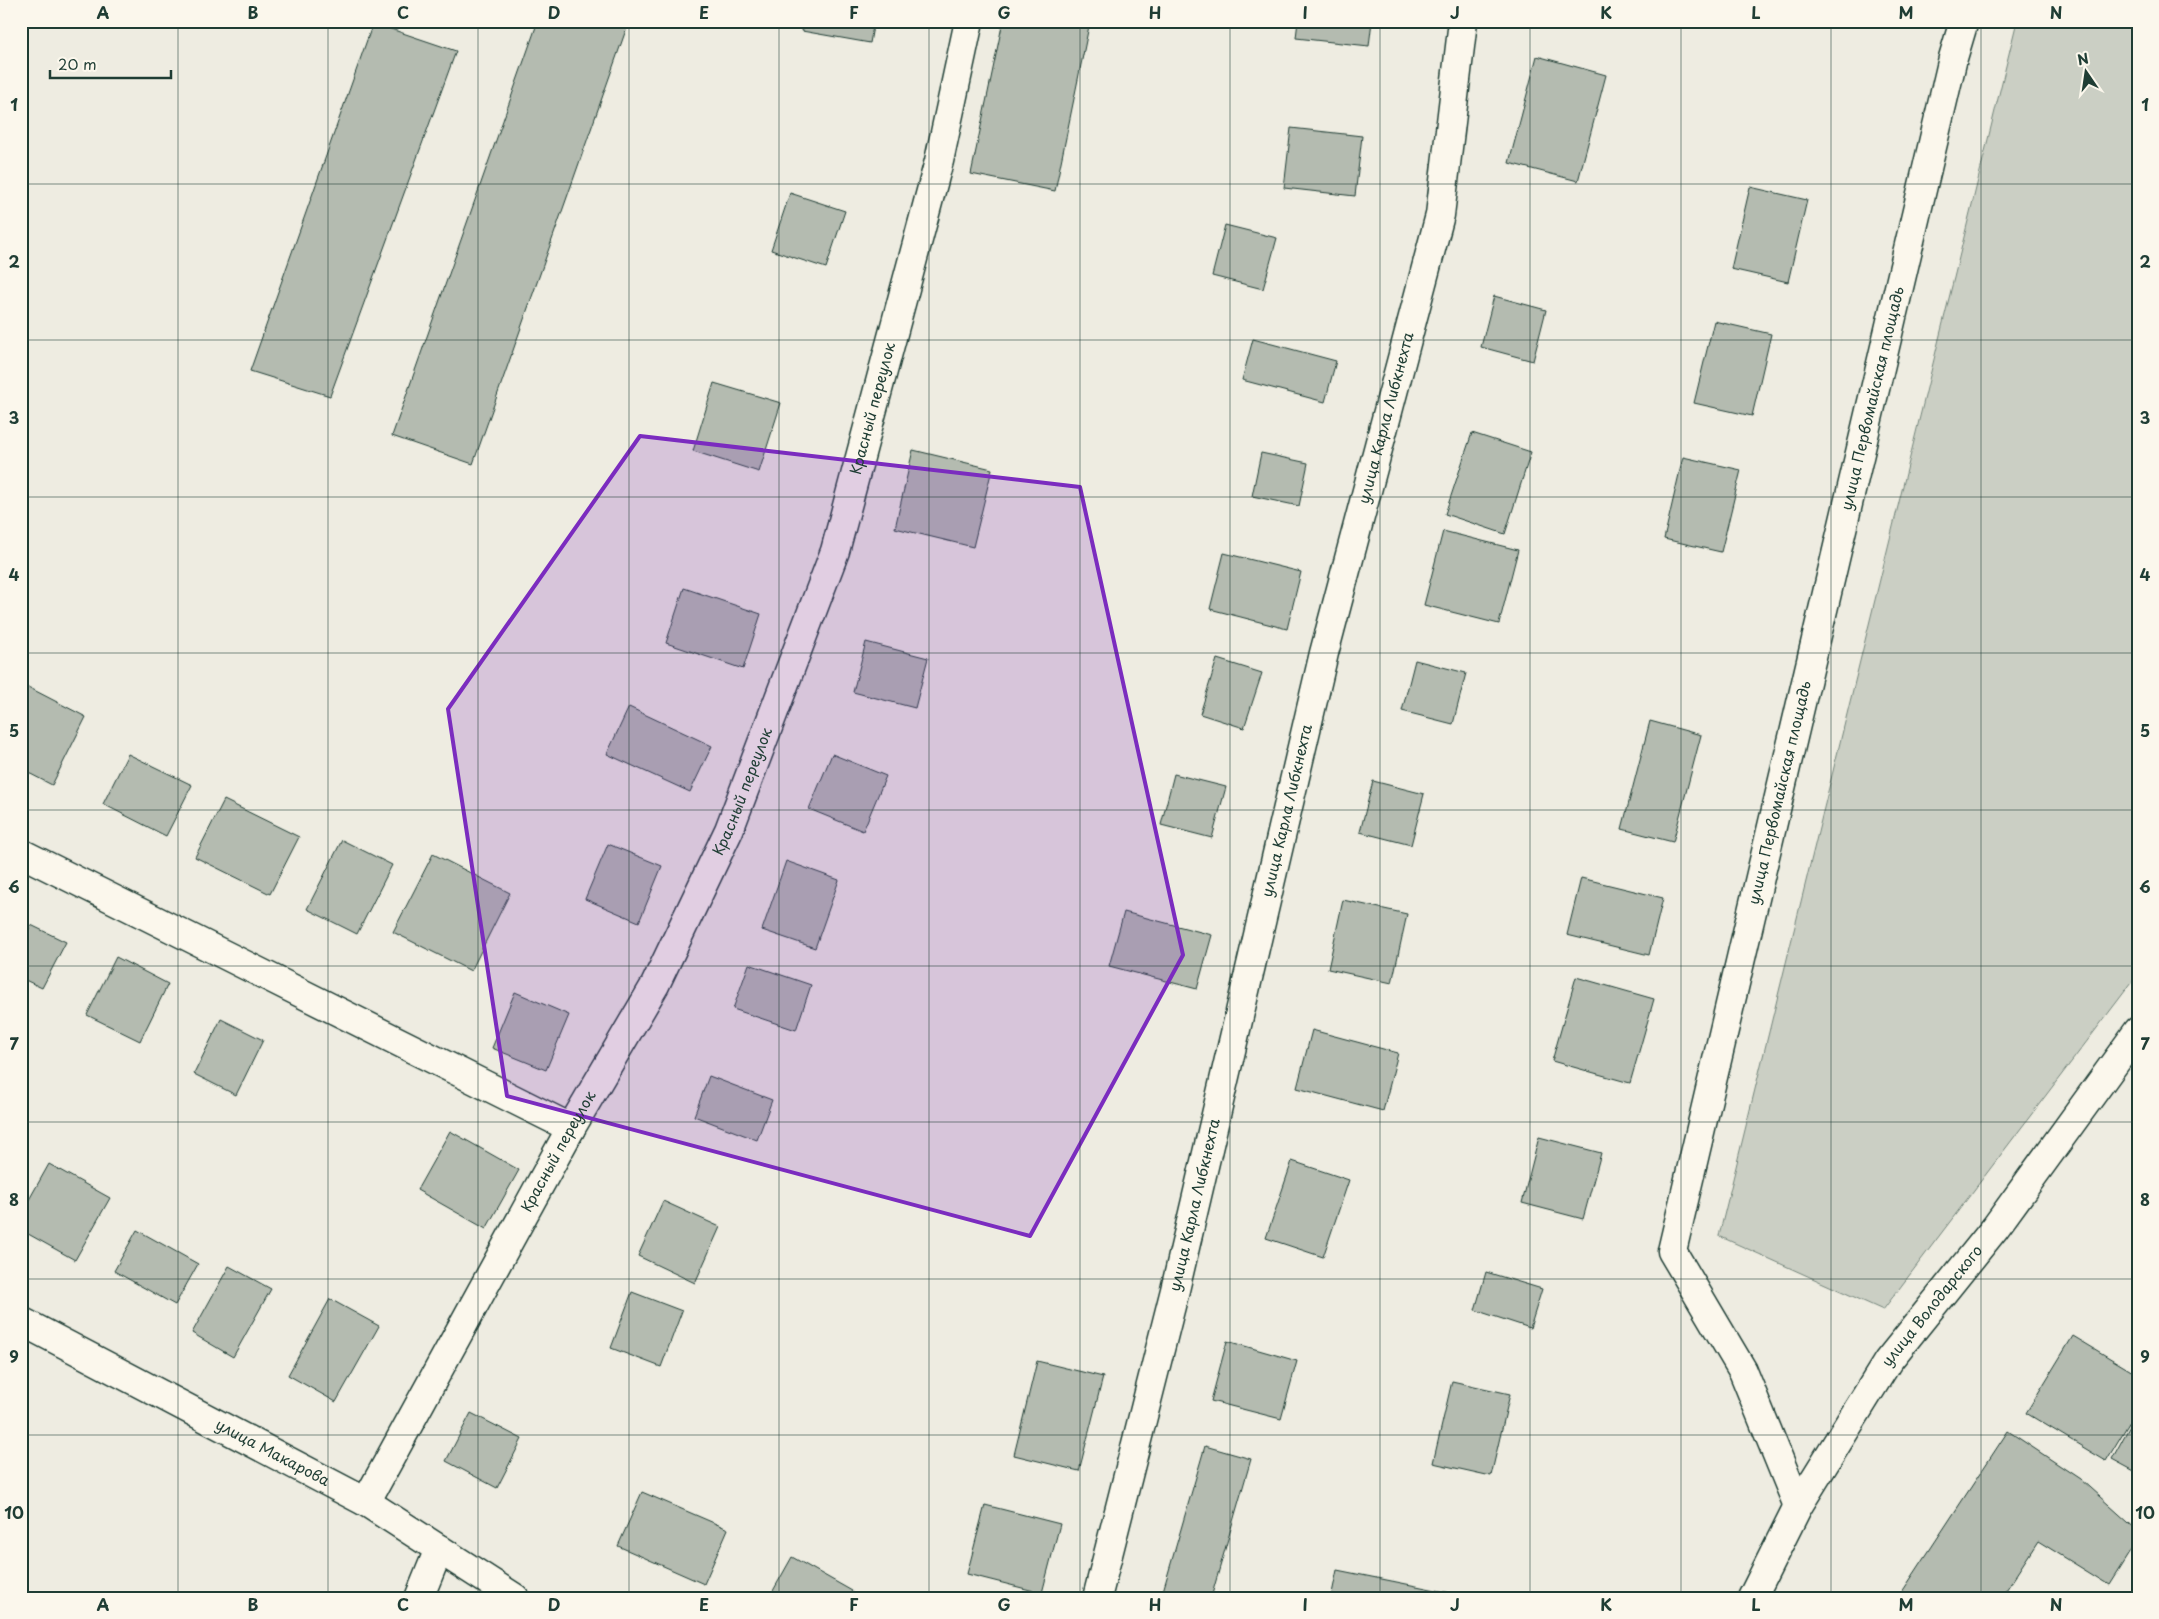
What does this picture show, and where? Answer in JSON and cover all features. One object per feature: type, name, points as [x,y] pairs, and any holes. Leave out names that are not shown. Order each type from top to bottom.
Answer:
[{"type":"street","name":"Красный переулок","points":[[366,1502],[570,1128],[655,985],[729,830],[836,551],[939,161],[970,21]]},
{"type":"street","name":"улица Карла Либкнехта","points":[[1097,1598],[1179,1271],[1324,653],[1440,215],[1463,21]]},
{"type":"street","name":"улица Первомайская площадь","points":[[1798,1506],[1743,1371],[1672,1251],[1953,58],[1964,21]]},
{"type":"street","points":[[21,853],[570,1128]]},
{"type":"street","name":"улица Володарского","points":[[1752,1598],[1798,1506],[1888,1361],[1995,1228],[2138,1032]]},
{"type":"street","name":"улица Макарова","points":[[21,1322],[366,1502],[515,1598]]},
{"type":"street","points":[[418,1598],[439,1549]]},
{"type":"highlighted area","points":[[640,436],[1080,487],[1183,955],[1030,1236],[507,1096],[448,709]]},
{"type":"shaded area","points":[[2017,21],[2138,21],[2138,974],[1883,1310],[1719,1236]]},
{"type":"building","points":[[538,21],[612,21],[627,27],[473,464],[392,436]]},
{"type":"building","points":[[804,21],[874,21],[870,43],[802,31]]},
{"type":"building","points":[[1003,21],[1090,21],[1055,191],[971,174]]},
{"type":"building","points":[[1298,21],[1372,21],[1369,46],[1296,38]]},
{"type":"building","points":[[373,23],[456,51],[330,396],[250,371]]},
{"type":"building","points":[[1537,56],[1606,75],[1578,181],[1509,163]]},
{"type":"building","points":[[1291,128],[1362,136],[1355,196],[1284,188]]},
{"type":"building","points":[[1750,187],[1807,200],[1788,282],[1731,269]]},
{"type":"building","points":[[790,193],[845,211],[826,268],[771,250]]},
{"type":"building","points":[[1225,225],[1277,238],[1263,289],[1212,276]]},
{"type":"building","points":[[1494,296],[1546,310],[1533,361],[1481,347]]},
{"type":"building","points":[[1714,321],[1771,334],[1752,416],[1694,403]]},
{"type":"building","points":[[1253,339],[1336,361],[1325,402],[1242,380]]},
{"type":"building","points":[[714,383],[781,403],[759,472],[693,451]]},
{"type":"building","points":[[1472,433],[1531,452],[1505,534],[1445,514]]},
{"type":"building","points":[[913,450],[992,469],[973,547],[895,528]]},
{"type":"building","points":[[1261,453],[1308,463],[1299,506],[1252,496]]},
{"type":"building","points":[[1683,457],[1741,470],[1721,552],[1664,539]]},
{"type":"building","points":[[1443,531],[1518,550],[1499,624],[1424,605]]},
{"type":"building","points":[[1224,553],[1301,572],[1287,629],[1210,609]]},
{"type":"building","points":[[684,588],[761,614],[743,669],[666,643]]},
{"type":"building","points":[[866,642],[928,658],[915,708],[853,692]]},
{"type":"building","points":[[1217,659],[1262,673],[1244,728],[1200,714]]},
{"type":"building","points":[[1415,660],[1466,673],[1453,724],[1402,711]]},
{"type":"building","points":[[28,687],[86,717],[52,785],[21,769],[21,700]]},
{"type":"building","points":[[629,707],[712,746],[690,792],[607,754]]},
{"type":"building","points":[[1650,721],[1701,735],[1673,842],[1622,829]]},
{"type":"building","points":[[128,754],[192,785],[166,836],[103,804]]},
{"type":"building","points":[[832,754],[886,776],[863,831],[809,809]]},
{"type":"building","points":[[1174,774],[1226,787],[1212,838],[1161,825]]},
{"type":"building","points":[[1373,781],[1424,794],[1411,845],[1360,832]]},
{"type":"building","points":[[224,800],[299,837],[270,894],[195,857]]},
{"type":"building","points":[[342,840],[392,865],[357,934],[307,909]]},
{"type":"building","points":[[608,844],[662,866],[639,922],[585,899]]},
{"type":"building","points":[[433,854],[510,893],[471,971],[393,932]]},
{"type":"building","points":[[786,861],[839,880],[815,948],[762,930]]},
{"type":"building","points":[[1581,878],[1663,898],[1649,955],[1567,935]]},
{"type":"building","points":[[1343,900],[1407,914],[1392,983],[1328,969]]},
{"type":"building","points":[[1124,912],[1212,935],[1197,989],[1109,966]]},
{"type":"building","points":[[31,925],[66,942],[42,988],[21,978],[21,945]]},
{"type":"building","points":[[116,957],[168,984],[140,1041],[87,1015]]},
{"type":"building","points":[[749,964],[811,985],[796,1030],[733,1009]]},
{"type":"building","points":[[1576,977],[1654,999],[1630,1083],[1552,1061]]},
{"type":"building","points":[[515,992],[569,1015],[546,1070],[492,1048]]},
{"type":"building","points":[[221,1019],[263,1040],[236,1095],[194,1074]]},
{"type":"building","points":[[1312,1030],[1398,1053],[1383,1111],[1297,1088]]},
{"type":"building","points":[[709,1076],[772,1100],[757,1140],[694,1116]]},
{"type":"building","points":[[450,1131],[519,1170],[486,1229],[417,1190]]},
{"type":"building","points":[[1539,1137],[1601,1153],[1583,1219],[1522,1203]]},
{"type":"building","points":[[1292,1161],[1349,1180],[1323,1257],[1266,1238]]},
{"type":"building","points":[[49,1164],[110,1198],[75,1260],[21,1230],[21,1214]]},
{"type":"building","points":[[663,1201],[720,1227],[695,1283],[638,1256]]},
{"type":"building","points":[[137,1230],[198,1264],[175,1305],[114,1271]]},
{"type":"building","points":[[229,1266],[271,1289],[233,1357],[192,1333]]},
{"type":"building","points":[[1486,1272],[1542,1289],[1530,1328],[1475,1310]]},
{"type":"building","points":[[632,1292],[682,1311],[661,1367],[611,1348]]},
{"type":"building","points":[[330,1299],[379,1326],[336,1402],[288,1375]]},
{"type":"building","points":[[2073,1336],[2138,1375],[2138,1408],[2106,1461],[2026,1413]]},
{"type":"building","points":[[1227,1341],[1297,1361],[1281,1419],[1211,1401]]},
{"type":"building","points":[[1037,1361],[1103,1377],[1079,1471],[1014,1455]]},
{"type":"building","points":[[1452,1381],[1510,1394],[1491,1476],[1433,1463]]},
{"type":"building","points":[[2138,1411],[2138,1473],[2112,1459]]},
{"type":"building","points":[[471,1413],[522,1439],[497,1488],[446,1461]]},
{"type":"building","points":[[2008,1431],[2080,1479],[2138,1531],[2138,1539],[2109,1585],[2038,1541],[2001,1598],[1898,1598]]},
{"type":"building","points":[[1205,1446],[1251,1459],[1211,1598],[1161,1598]]},
{"type":"building","points":[[642,1492],[728,1529],[704,1584],[618,1546]]},
{"type":"building","points":[[985,1505],[1060,1524],[1042,1593],[967,1574]]},
{"type":"building","points":[[792,1557],[852,1591],[848,1598],[769,1598]]},
{"type":"building","points":[[1337,1570],[1461,1595],[1460,1598],[1331,1598]]},
{"type":"building","points":[[2138,1581],[2138,1598],[2129,1598]]}]
